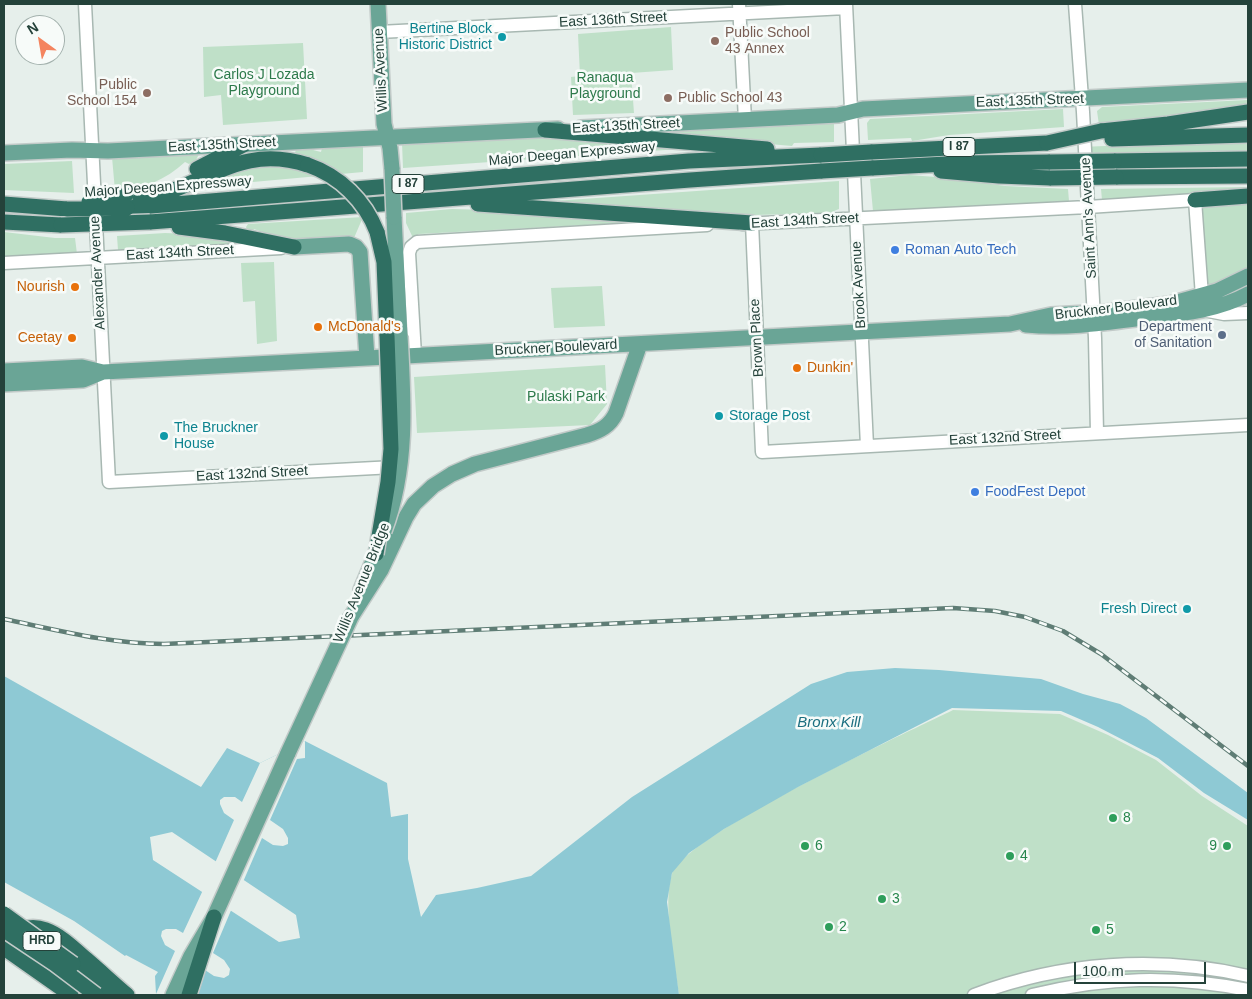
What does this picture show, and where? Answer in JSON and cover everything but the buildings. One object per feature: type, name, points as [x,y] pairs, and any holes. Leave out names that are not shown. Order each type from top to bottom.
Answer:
[{"type":"highway","points":[[1100,135],[1248,112]]},
{"type":"highway","points":[[1143,138],[1248,125]]},
{"type":"highway","points":[[545,130],[821,155]]},
{"type":"highway","name":"Major Deegan Expressway","points":[[4,204],[67,206],[679,162],[1047,143],[1100,135],[1143,138]]},
{"type":"highway","points":[[1143,138],[1248,135]]},
{"type":"highway","points":[[127,201],[142,192],[164,184],[245,144]]},
{"type":"highway","points":[[67,206],[88,202],[127,201],[150,197],[169,192],[216,170],[247,160],[280,158],[308,165],[328,174],[352,192],[364,208],[377,232],[384,262],[394,336],[391,449],[387,490],[376,554]]},
{"type":"highway","points":[[905,167],[965,163],[1248,159]]},
{"type":"highway","points":[[905,167],[972,174],[1051,178],[1248,176]]},
{"type":"highway","name":"I 87","points":[[4,222],[61,225],[150,222],[822,171],[905,167]]},
{"type":"highway","points":[[1195,200],[1248,196]]},
{"type":"highway","points":[[421,201],[752,223]]},
{"type":"highway","points":[[150,222],[214,231],[294,247]]},
{"type":"highway","name":"HRD","points":[[4,914],[80,970],[109,995]]},
{"type":"highway","points":[[189,995],[214,917]]},
{"type":"highway","points":[[4,940],[28,927],[50,931],[64,940],[127,995]]},
{"type":"highway","points":[[4,930],[96,995]]},
{"type":"highway","name":"HRD","points":[[4,948],[67,993]]},
{"type":"main road","name":"Willis Avenue","points":[[378,4],[384,124],[387,137]]},
{"type":"main road","name":"East 135th Street","points":[[4,153],[245,144],[745,120],[838,115],[863,108],[1248,90]]},
{"type":"main road","points":[[387,137],[391,154],[394,216],[394,336]]},
{"type":"main road","name":"East 134th Street","points":[[294,247],[345,244],[356,247],[362,257],[367,358]]},
{"type":"main road","name":"Bruckner Boulevard","points":[[1202,303],[1226,287],[1248,276]]},
{"type":"main road","name":"Bruckner Boulevard","points":[[4,371],[82,367],[103,372],[1010,324],[1051,327],[1094,318],[1202,303],[1234,301],[1248,294]]},
{"type":"main road","points":[[350,617],[382,570],[400,529],[414,504],[423,495],[442,480],[463,468],[587,435],[605,427],[616,413],[640,344]]},
{"type":"main road","name":"Bruckner Boulevard","points":[[4,384],[83,380],[103,372]]},
{"type":"main road","name":"Willis Avenue Bridge","points":[[173,995],[191,956],[214,917],[350,617],[376,554]]},
{"type":"street","name":"Alexander Avenue","points":[[85,4],[109,482]]},
{"type":"street","name":"Saint Ann's Avenue","points":[[1075,4],[1094,318],[1097,433]]},
{"type":"street","name":"East 136th Street","points":[[379,32],[740,9],[846,6]]},
{"type":"street","name":"Brook Avenue","points":[[846,6],[868,446]]},
{"type":"street","points":[[740,9],[745,120]]},
{"type":"street","points":[[1195,200],[1202,303],[1224,314],[1248,313]]},
{"type":"street","name":"East 134th Street","points":[[415,355],[409,253],[414,244],[424,241],[1195,200]]},
{"type":"street","name":"Brown Place","points":[[752,223],[762,452]]},
{"type":"street","name":"East 134th Street","points":[[4,263],[294,247]]},
{"type":"street","name":"East 132nd Street","points":[[109,482],[394,467],[396,432],[393,356]]},
{"type":"street","name":"East 132nd Street","points":[[762,452],[1248,425]]},
{"type":"street","points":[[974,995],[1007,990],[1063,971],[1102,966],[1166,965],[1204,968],[1248,976]]},
{"type":"street","points":[[1204,968],[1206,982]]},
{"type":"street","points":[[1032,995],[1076,985],[1114,980],[1154,979],[1206,982],[1248,990]]},
{"type":"green space","name":"Ranaqua Playground","points":[[671,27],[673,70],[631,73],[634,113],[573,115],[571,77],[580,76],[578,34]]},
{"type":"green space","name":"Carlos J Lozada Playground","points":[[303,43],[307,119],[223,125],[221,95],[204,97],[203,47]]},
{"type":"green space","points":[[1248,100],[1248,106],[1099,125],[1097,111],[1102,107]]},
{"type":"green space","points":[[1063,109],[1064,127],[949,135],[912,141],[911,138],[868,140],[867,123],[870,119]]},
{"type":"green space","points":[[834,121],[834,142],[794,143],[792,146],[643,131]]},
{"type":"green space","points":[[579,135],[680,149],[403,168],[402,143]]},
{"type":"green space","points":[[1248,140],[1248,168],[1232,168],[1232,152],[1081,153],[1081,147]]},
{"type":"green space","points":[[363,146],[363,172],[209,186],[208,181],[223,174],[226,177],[248,167],[285,163],[322,164],[295,153],[296,149],[309,149],[321,152],[322,148]]},
{"type":"green space","points":[[199,154],[196,160],[189,164],[185,162],[170,174],[153,183],[134,189],[115,191],[112,157]]},
{"type":"green space","points":[[72,161],[74,193],[4,190],[4,164]]},
{"type":"green space","points":[[909,175],[950,178],[1005,186],[1068,189],[1069,201],[873,211],[870,179]]},
{"type":"green space","points":[[839,181],[839,209],[829,213],[754,215],[554,203],[554,201]]},
{"type":"green space","points":[[1248,187],[1248,191],[1102,200],[1101,189]]},
{"type":"green space","points":[[1248,199],[1248,270],[1207,286],[1199,204]]},
{"type":"green space","points":[[452,209],[522,211],[658,221],[419,234],[413,238],[406,223],[406,213]]},
{"type":"green space","points":[[363,217],[354,238],[282,239],[254,229],[252,233],[246,227],[248,224]]},
{"type":"green space","points":[[4,232],[55,238],[75,238],[77,254],[4,258]]},
{"type":"green space","points":[[165,233],[210,235],[246,245],[118,250],[117,236]]},
{"type":"green space","points":[[274,262],[277,341],[257,344],[255,301],[243,302],[241,263]]},
{"type":"green space","points":[[602,286],[605,326],[554,328],[551,288]]},
{"type":"green space","name":"Pulaski Park","points":[[605,365],[607,404],[590,425],[417,433],[414,377]]},
{"type":"green space","points":[[953,710],[1060,714],[1108,735],[1156,760],[1202,796],[1248,826],[1248,995],[679,995],[670,934],[668,901],[672,874],[686,857],[715,835],[754,811],[847,762]]},
{"type":"water","name":"Bronx Kill","points":[[895,668],[1041,679],[1083,694],[1120,704],[1146,718],[1248,793],[1248,820],[1204,793],[1158,758],[1098,727],[1061,711],[952,708],[798,787],[724,829],[689,853],[672,873],[667,902],[679,995],[157,995],[155,976],[158,972],[125,956],[74,921],[4,882],[4,676],[201,787],[227,748],[260,763],[305,741],[387,783],[391,817],[408,814],[408,859],[421,917],[436,895],[531,876],[632,797],[811,684],[847,672]],"holes":[[[172,832],[296,915],[300,938],[279,942],[153,860],[150,837]]]},
{"type":"pier","points":[[305,741],[305,758],[297,759],[270,820],[283,829],[288,838],[288,844],[283,846],[273,845],[262,838],[243,882],[215,863],[234,820],[224,813],[220,800],[224,797],[235,797],[242,802],[260,763]]},
{"type":"pier","points":[[203,890],[232,908],[213,953],[224,960],[230,969],[229,975],[224,978],[214,976],[205,970],[200,982],[198,995],[157,995],[175,951],[165,945],[161,936],[162,931],[176,929],[183,933]]},
{"type":"railway","points":[[4,619],[104,639],[164,644],[953,608],[995,611],[1025,617],[1063,631],[1101,654],[1248,766]]},
{"type":"place","name":"Bertine Block Historic District","points":[[502,37]]},
{"type":"place","name":"Public School 43 Annex","points":[[715,41]]},
{"type":"place","name":"Public School 154","points":[[147,93]]},
{"type":"place","name":"Public School 43","points":[[668,98]]},
{"type":"place","name":"Roman Auto Tech","points":[[895,250]]},
{"type":"place","name":"Nourish","points":[[75,287]]},
{"type":"place","name":"McDonald's","points":[[318,327]]},
{"type":"place","name":"Department of Sanitation","points":[[1222,335]]},
{"type":"place","name":"Ceetay","points":[[72,338]]},
{"type":"place","name":"Dunkin'","points":[[797,368]]},
{"type":"place","name":"Storage Post","points":[[719,416]]},
{"type":"place","name":"The Bruckner House","points":[[164,436]]},
{"type":"place","name":"FoodFest Depot","points":[[975,492]]},
{"type":"place","name":"Fresh Direct","points":[[1187,609]]},
{"type":"place","name":"8","points":[[1113,818]]},
{"type":"place","name":"6","points":[[805,846]]},
{"type":"place","name":"9","points":[[1227,846]]},
{"type":"place","name":"4","points":[[1010,856]]},
{"type":"place","name":"3","points":[[882,899]]},
{"type":"place","name":"2","points":[[829,927]]},
{"type":"place","name":"5","points":[[1096,930]]}]
